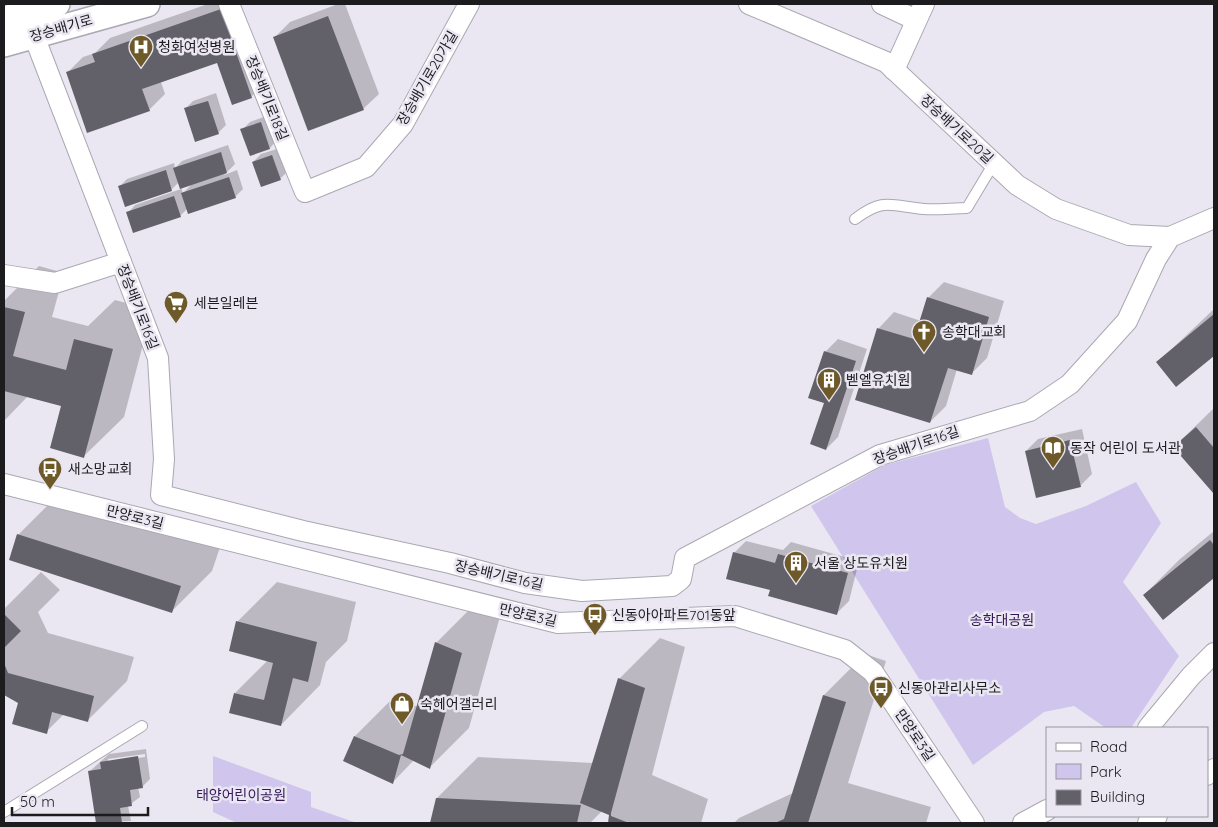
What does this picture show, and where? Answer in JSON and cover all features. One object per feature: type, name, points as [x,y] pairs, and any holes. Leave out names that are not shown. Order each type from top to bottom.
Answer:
[{"type":"street","name":"장승배기로","points":[[4,19],[57,4]]},
{"type":"street","name":"장승배기로","points":[[4,44],[146,4]]},
{"type":"street","name":"장승배기로18길","points":[[229,4],[305,192]]},
{"type":"street","name":"장승배기로20가길","points":[[305,192],[366,167],[403,124],[469,4]]},
{"type":"street","name":"장승배기로20길","points":[[749,4],[886,62],[1017,185],[1056,209],[1129,235],[1170,237]]},
{"type":"street","points":[[882,4],[920,12],[894,70]]},
{"type":"street","name":"장승배기로16길","points":[[34,36],[158,358],[164,459],[161,495],[303,531],[450,563],[525,583],[582,591],[672,586],[681,579],[685,558],[880,455],[1030,411],[1070,384],[1127,321],[1156,259],[1170,237]]},
{"type":"street","points":[[1170,237],[1214,218]]},
{"type":"street","points":[[4,275],[55,283],[121,262]]},
{"type":"street","name":"만양로3길","points":[[4,484],[558,624],[735,616],[845,650],[873,672],[974,823]]},
{"type":"street","points":[[1149,727],[1191,676],[1214,653]]},
{"type":"street","points":[[1023,823],[1046,811]]},
{"type":"lane","points":[[855,219],[872,206],[892,203],[925,209],[967,208],[994,163]]},
{"type":"lane","points":[[4,812],[142,726]]},
{"type":"green space","name":"송학대공원","points":[[988,438],[1005,507],[1020,518],[1036,524],[1086,506],[1136,482],[1161,523],[1123,582],[1179,656],[1132,727],[1105,727],[1074,706],[1044,712],[973,765],[811,506],[885,465]]},
{"type":"green space","name":"태양어린이공원","points":[[213,756],[311,792],[311,807],[357,823],[237,823],[213,812]]},
{"type":"building","name":"청화여성병원","points":[[221,9],[252,98],[232,105],[217,63],[142,89],[150,111],[87,133],[66,72],[95,62],[92,54]]},
{"type":"building","points":[[328,16],[364,110],[308,131],[273,37]]},
{"type":"building","points":[[208,101],[219,134],[195,142],[184,108]]},
{"type":"building","points":[[261,122],[270,149],[250,156],[240,129]]},
{"type":"building","points":[[221,152],[227,173],[180,189],[173,168]]},
{"type":"building","points":[[272,155],[281,180],[261,187],[252,162]]},
{"type":"building","points":[[166,170],[172,191],[125,207],[118,186]]},
{"type":"building","points":[[229,177],[236,198],[188,214],[181,193]]},
{"type":"building","points":[[174,196],[181,217],[133,233],[126,212]]},
{"type":"building","name":"송학대교회","points":[[927,297],[989,317],[972,375],[948,368],[930,423],[855,400],[877,328],[914,339]]},
{"type":"building","points":[[4,307],[25,312],[13,356],[66,370],[74,339],[113,349],[84,458],[50,448],[61,406],[4,391]]},
{"type":"building","points":[[1214,314],[1214,356],[1176,387],[1156,362]]},
{"type":"building","name":"벧엘유치원","points":[[824,351],[856,361],[826,450],[810,444],[824,403],[808,398]]},
{"type":"building","points":[[1196,427],[1214,448],[1214,494],[1173,447]]},
{"type":"building","name":"동작 어린이 도서관","points":[[1070,440],[1081,487],[1036,498],[1025,451]]},
{"type":"building","points":[[17,534],[181,586],[172,613],[9,560]]},
{"type":"building","points":[[1210,540],[1214,545],[1214,578],[1163,620],[1143,595]]},
{"type":"building","name":"서울 상도유치원","points":[[733,552],[775,563],[778,554],[848,573],[837,615],[768,596],[770,590],[726,579]]},
{"type":"building","points":[[4,614],[21,631],[4,648]]},
{"type":"building","points":[[236,621],[317,642],[308,682],[293,678],[281,726],[229,713],[234,693],[264,700],[273,663],[229,651]]},
{"type":"building","points":[[435,642],[462,653],[430,769],[401,755],[393,784],[343,761],[354,736],[399,755],[403,754]]},
{"type":"building","points":[[4,663],[8,673],[94,696],[88,722],[52,712],[47,734],[12,724],[18,703],[4,695]]},
{"type":"building","points":[[618,678],[645,688],[611,813],[611,816],[629,823],[608,823],[609,815],[580,803]]},
{"type":"building","points":[[823,695],[846,702],[808,823],[775,823],[784,819]]},
{"type":"building","points":[[138,756],[143,788],[130,790],[132,806],[120,808],[122,823],[96,823],[88,771],[101,769],[100,762]]},
{"type":"building","points":[[436,798],[581,805],[577,823],[430,823]]},
{"type":"place","name":"청화여성병원","points":[[141,68]]},
{"type":"place","name":"세븐일레븐","points":[[176,324]]},
{"type":"place","name":"송학대교회","points":[[924,353]]},
{"type":"place","name":"벧엘유치원","points":[[829,401]]},
{"type":"place","name":"동작 어린이 도서관","points":[[1053,469]]},
{"type":"place","name":"새소망교회","points":[[50,490]]},
{"type":"place","name":"서울 상도유치원","points":[[796,584]]},
{"type":"place","name":"신동아아파트701동앞","points":[[595,636]]},
{"type":"place","name":"신동아관리사무소","points":[[881,709]]},
{"type":"place","name":"숙헤어갤러리","points":[[402,725]]}]
